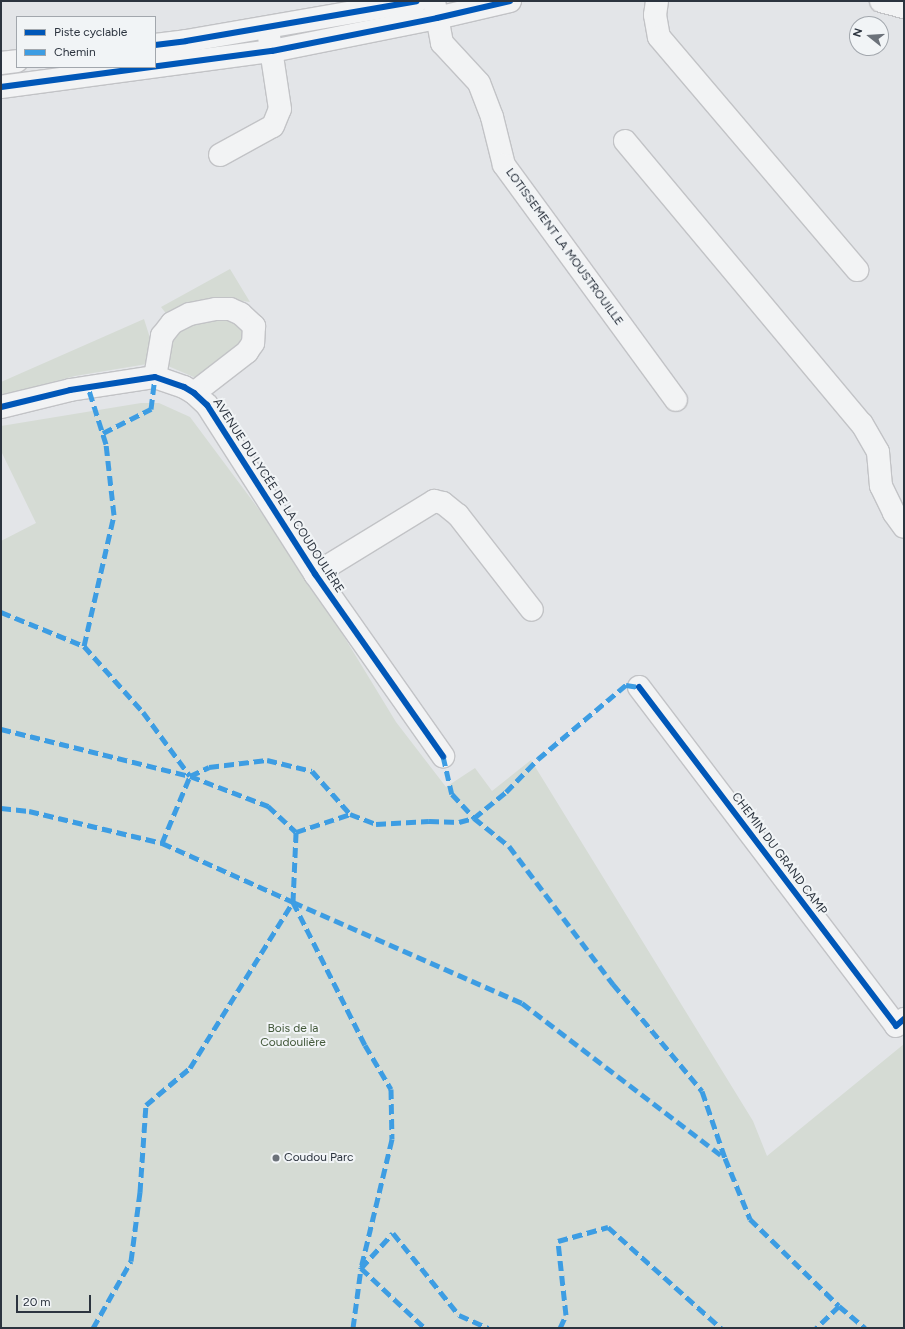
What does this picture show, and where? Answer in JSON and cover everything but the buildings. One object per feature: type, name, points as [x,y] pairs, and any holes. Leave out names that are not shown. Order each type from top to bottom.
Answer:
[{"type":"street","points":[[156,45],[417,1]]},
{"type":"street","points":[[156,66],[272,50],[436,9],[510,1]]},
{"type":"street","points":[[657,1],[655,15],[659,37],[857,270]]},
{"type":"street","points":[[881,1],[904,7]]},
{"type":"street","name":"LOTISSEMENT LA MOUSTROUILLE","points":[[436,9],[442,43],[479,83],[492,117],[504,165],[676,400]]},
{"type":"street","points":[[220,156],[273,126],[280,109],[272,50],[267,27]]},
{"type":"street","points":[[1,63],[16,61]]},
{"type":"street","points":[[1,87],[140,68]]},
{"type":"street","points":[[625,141],[862,424],[878,452],[881,486],[894,513],[904,527]]},
{"type":"street","points":[[155,377],[162,336],[172,323],[190,314],[216,309],[230,309],[241,314],[254,326],[253,343],[247,352],[194,393]]},
{"type":"street","name":"AVENUE DU LYCÉE DE LA COUDOULIÈRE","points":[[1,407],[70,390],[155,377],[184,387],[194,393],[207,405],[315,574],[443,756]]},
{"type":"street","name":"AVENUE DU LYCÉE DE LA COUDOULIÈRE","points":[[315,574],[434,501],[443,503],[458,515],[532,610]]},
{"type":"street","name":"CHEMIN DU GRAND CAMP","points":[[639,687],[896,1026],[904,1020]]},
{"type":"green space","points":[[230,269],[250,302],[218,298],[198,301],[168,316],[161,307]]},
{"type":"green space","points":[[210,314],[243,325],[243,348],[196,378],[168,366],[170,341],[181,327]]},
{"type":"green space","points":[[144,319],[150,338],[147,364],[75,376],[1,396],[1,382]]},
{"type":"green space","name":"Bois de la Coudoulière","points":[[141,403],[159,403],[190,417],[301,566],[396,722],[446,787],[475,768],[492,791],[531,760],[753,1121],[767,1156],[904,1044],[904,1328],[1,1328],[1,541],[36,523],[1,451],[1,426]]},
{"type":"marked path","points":[[103,433],[151,409],[155,377]]},
{"type":"marked path","points":[[84,646],[114,515],[106,444],[88,387]]},
{"type":"marked path","points":[[1,612],[84,646],[143,712],[190,776],[209,767],[267,760],[312,771],[350,814],[376,824],[429,821],[459,822],[474,818],[506,792],[538,759],[626,685],[639,687]]},
{"type":"marked path","points":[[1,729],[190,776],[268,806],[296,832]]},
{"type":"marked path","points":[[443,756],[452,794],[474,818],[509,846],[613,984],[702,1091],[725,1158]]},
{"type":"marked path","points":[[162,843],[190,776]]},
{"type":"marked path","points":[[1,808],[29,811],[162,843],[293,902],[365,1045],[391,1089],[392,1139],[361,1268],[425,1328]]},
{"type":"marked path","points":[[293,902],[296,832],[350,814]]},
{"type":"marked path","points":[[93,1328],[131,1261],[140,1192],[146,1105],[190,1068],[293,902],[522,1003],[725,1158],[750,1219],[839,1306],[816,1328]]},
{"type":"marked path","points":[[560,1328],[566,1315],[558,1241],[608,1227],[721,1328]]},
{"type":"marked path","points":[[353,1328],[361,1268],[393,1233],[459,1315],[488,1328]]},
{"type":"marked path","points":[[839,1306],[865,1328]]},
{"type":"cycle path","points":[[156,45],[417,1]]},
{"type":"cycle path","points":[[156,66],[272,51],[437,18],[510,1]]},
{"type":"cycle path","points":[[1,87],[144,68]]},
{"type":"cycle path","points":[[1,407],[70,390],[155,377],[184,387],[194,393],[207,405],[315,574],[443,756]]},
{"type":"cycle path","points":[[639,687],[896,1026],[904,1019]]},
{"type":"place","name":"Coudou Parc","points":[[276,1158]]}]
